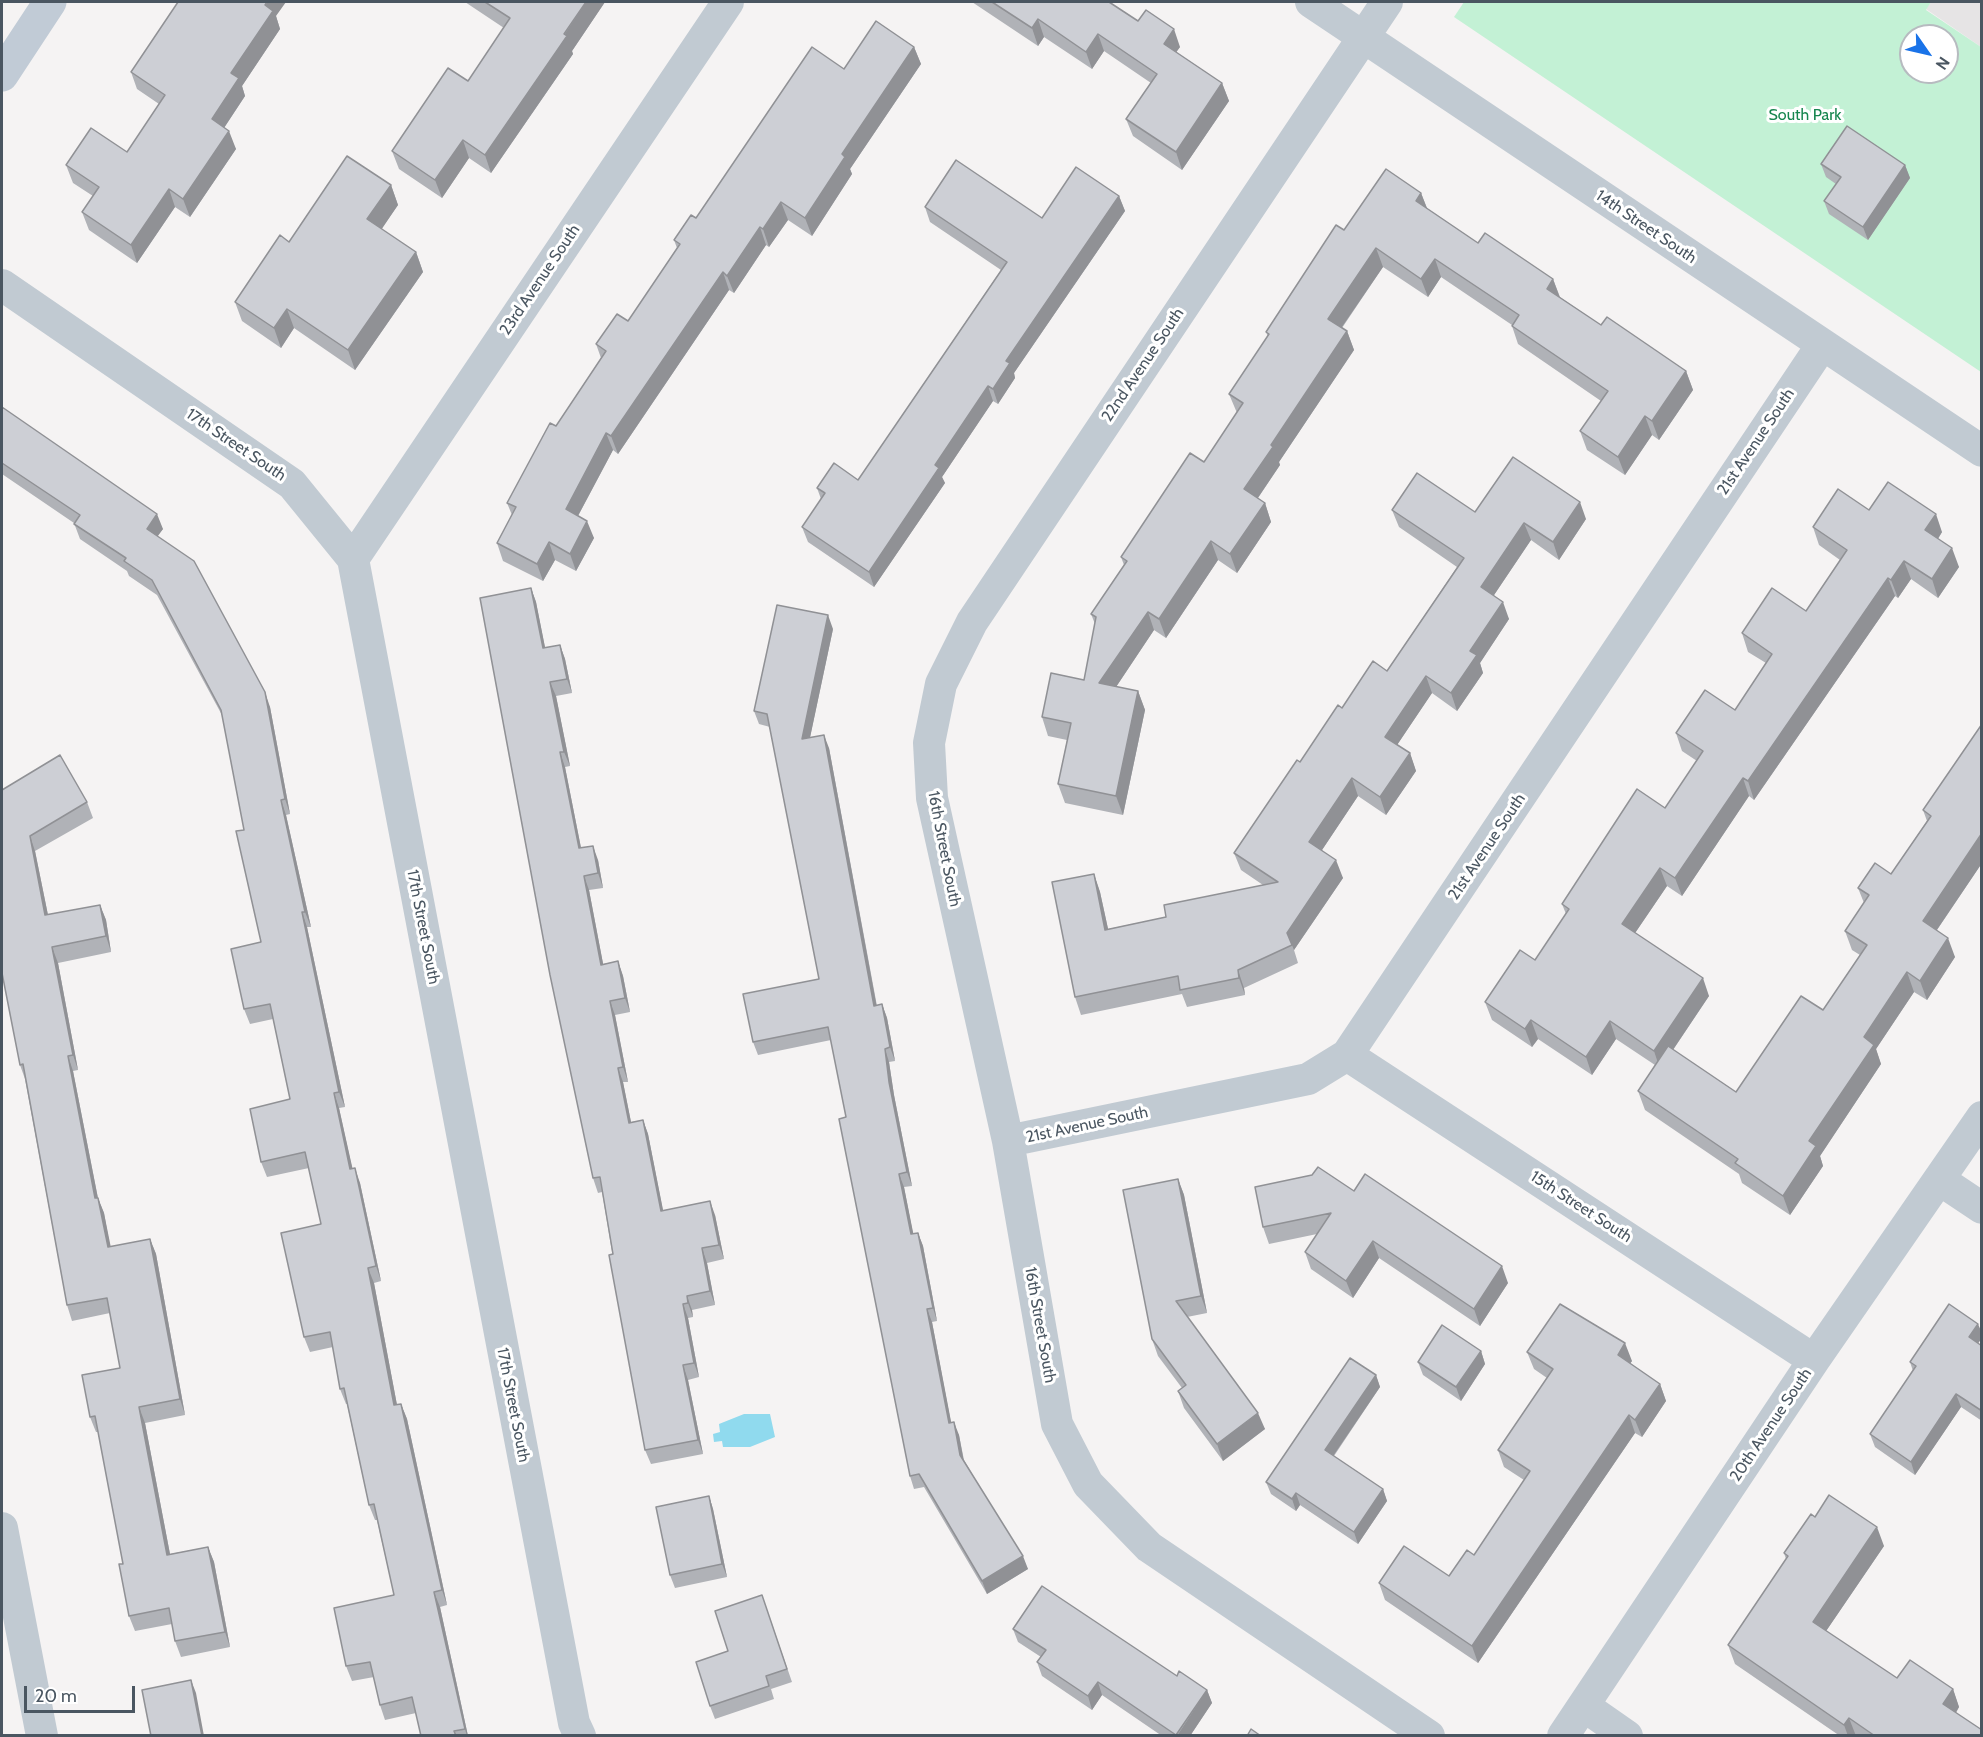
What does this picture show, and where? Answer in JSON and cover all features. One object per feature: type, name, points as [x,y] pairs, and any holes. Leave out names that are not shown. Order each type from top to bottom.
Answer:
[{"type":"street","points":[[2,75],[50,2]]},
{"type":"street","name":"23rd Avenue South","points":[[353,559],[728,2]]},
{"type":"street","name":"14th Street South","points":[[1311,2],[1982,451]]},
{"type":"street","name":"22nd Avenue South","points":[[929,743],[941,684],[972,622],[1387,2]]},
{"type":"street","name":"17th Street South","points":[[2,285],[292,484],[353,559],[574,1723],[580,1736]]},
{"type":"street","name":"21st Avenue South","points":[[1008,1141],[1308,1079],[1347,1055],[1822,345]]},
{"type":"street","name":"16th Street South","points":[[929,743],[932,798],[1008,1141],[1057,1424],[1088,1484],[1149,1546],[1429,1736]]},
{"type":"street","name":"15th Street South","points":[[1347,1055],[1814,1360]]},
{"type":"street","name":"20th Avenue South","points":[[1563,1736],[1814,1360],[1982,1117]]},
{"type":"street","points":[[1940,1180],[1982,1208]]},
{"type":"street","points":[[2,1528],[42,1736]]},
{"type":"street","points":[[1584,1706],[1627,1736]]},
{"type":"shaded area","points":[[1931,2],[1981,2],[1981,47],[1959,32],[1959,24],[1948,24],[1926,9]]},
{"type":"green space","name":"South Park","points":[[1464,2],[1931,2],[1926,10],[1947,24],[1899,24],[1899,84],[1959,84],[1959,32],[1981,47],[1981,372],[1454,17]]},
{"type":"water","points":[[744,1414],[770,1414],[775,1437],[750,1447],[723,1447],[722,1441],[714,1442],[713,1434],[720,1432],[719,1424]]},
{"type":"building","points":[[178,2],[267,2],[265,5],[273,11],[231,73],[239,78],[212,119],[229,131],[183,199],[169,189],[131,245],[82,212],[99,187],[66,165],[91,128],[127,152],[165,95],[131,72]]},
{"type":"building","points":[[485,2],[586,2],[564,34],[567,36],[485,155],[463,140],[435,180],[392,151],[448,68],[468,81],[510,18]]},
{"type":"building","points":[[992,2],[1109,2],[1138,21],[1146,10],[1174,29],[1164,44],[1222,83],[1176,152],[1126,119],[1157,74],[1098,34],[1086,52],[1038,19],[1032,28]]},
{"type":"building","points":[[876,21],[914,47],[842,154],[845,157],[805,218],[781,202],[763,229],[760,227],[727,276],[723,272],[611,436],[606,433],[566,509],[587,521],[570,554],[549,542],[537,564],[497,543],[516,507],[507,503],[550,423],[556,426],[606,351],[596,344],[617,314],[628,321],[680,244],[674,240],[691,215],[696,218],[812,47],[844,69]]},
{"type":"building","points":[[1847,126],[1905,165],[1863,227],[1824,201],[1841,177],[1821,164]]},
{"type":"building","points":[[347,156],[391,185],[367,219],[416,252],[348,350],[287,309],[274,328],[235,302],[280,235],[289,242]]},
{"type":"building","points":[[956,160],[1042,218],[1076,167],[1119,196],[1006,361],[1010,363],[993,389],[988,386],[935,465],[939,468],[869,572],[802,527],[825,493],[817,488],[834,463],[858,480],[1007,262],[925,207]]},
{"type":"building","points":[[1386,169],[1421,193],[1416,201],[1478,243],[1485,233],[1553,279],[1547,289],[1601,325],[1607,317],[1686,371],[1652,421],[1645,416],[1618,457],[1580,431],[1608,391],[1512,326],[1519,315],[1435,259],[1421,279],[1376,248],[1328,319],[1347,331],[1244,489],[1265,503],[1230,554],[1211,541],[1159,619],[1148,612],[1099,683],[1138,691],[1116,796],[1058,784],[1071,723],[1042,717],[1051,673],[1084,680],[1096,617],[1091,614],[1127,561],[1121,557],[1190,453],[1204,462],[1243,403],[1229,394],[1269,334],[1266,332],[1336,225],[1344,230]]},
{"type":"building","points":[[2,407],[157,514],[147,529],[194,561],[265,692],[285,799],[281,800],[339,1092],[334,1093],[350,1169],[355,1168],[376,1266],[368,1268],[394,1405],[401,1404],[442,1590],[434,1592],[465,1729],[454,1731],[456,1736],[421,1736],[412,1697],[380,1705],[370,1662],[346,1666],[334,1608],[394,1595],[374,1504],[369,1505],[344,1388],[340,1389],[330,1332],[304,1337],[281,1233],[321,1224],[305,1152],[261,1162],[250,1109],[290,1099],[270,1004],[244,1009],[231,949],[261,942],[236,831],[244,830],[221,710],[152,580],[124,561],[126,558],[74,524],[80,515],[2,463]]},
{"type":"building","points":[[1513,457],[1580,502],[1553,542],[1524,523],[1481,587],[1503,602],[1470,651],[1477,655],[1451,693],[1426,676],[1385,737],[1410,753],[1380,797],[1352,778],[1309,842],[1336,860],[1287,933],[1292,945],[1238,970],[1239,978],[1180,990],[1178,976],[1075,997],[1052,882],[1094,874],[1105,930],[1166,917],[1164,905],[1278,882],[1234,853],[1297,760],[1300,762],[1338,705],[1342,708],[1373,661],[1387,671],[1464,558],[1392,510],[1417,473],[1475,512]]},
{"type":"building","points":[[1888,482],[1936,514],[1925,530],[1952,548],[1932,579],[1904,561],[1891,580],[1888,578],[1748,781],[1743,778],[1675,878],[1660,868],[1622,924],[1703,978],[1654,1051],[1610,1021],[1586,1057],[1531,1020],[1525,1029],[1485,1002],[1520,950],[1535,960],[1569,909],[1562,904],[1637,789],[1665,808],[1703,751],[1676,733],[1705,690],[1735,710],[1772,654],[1742,633],[1772,588],[1806,611],[1847,550],[1813,527],[1838,489],[1869,510]]},
{"type":"building","points":[[531,588],[543,648],[560,645],[567,679],[550,682],[564,752],[560,752],[579,848],[593,846],[598,873],[584,876],[601,965],[618,961],[625,998],[610,1001],[623,1067],[618,1068],[629,1123],[643,1120],[661,1211],[710,1201],[719,1245],[702,1248],[710,1291],[687,1296],[688,1303],[683,1304],[694,1363],[683,1365],[698,1440],[645,1450],[609,1255],[613,1254],[600,1177],[593,1178],[550,975],[480,598]]},
{"type":"building","points":[[777,605],[828,615],[802,739],[824,735],[874,1006],[882,1004],[890,1047],[885,1049],[889,1082],[907,1172],[899,1174],[911,1234],[918,1233],[933,1308],[927,1309],[949,1423],[954,1422],[960,1455],[1023,1556],[982,1581],[919,1474],[910,1476],[839,1119],[846,1117],[828,1027],[753,1042],[743,994],[819,979],[767,714],[754,711]]},
{"type":"building","points":[[1982,724],[1982,833],[1923,921],[1948,938],[1920,981],[1907,972],[1864,1037],[1874,1045],[1809,1141],[1816,1146],[1783,1196],[1735,1163],[1738,1159],[1638,1091],[1668,1046],[1736,1092],[1801,996],[1823,1010],[1867,945],[1845,931],[1869,895],[1858,888],[1875,863],[1891,874],[1931,816],[1923,810]]},
{"type":"building","points":[[60,755],[87,802],[30,836],[45,915],[100,905],[106,936],[52,947],[73,1055],[68,1056],[95,1198],[98,1198],[108,1247],[150,1239],[180,1399],[139,1407],[167,1555],[208,1547],[225,1632],[175,1641],[169,1608],[129,1616],[119,1564],[123,1564],[95,1416],[90,1417],[82,1375],[120,1368],[107,1298],[67,1305],[23,1064],[20,1065],[2,973],[2,790]]},
{"type":"building","points":[[1318,1167],[1354,1191],[1365,1174],[1502,1266],[1474,1309],[1373,1241],[1346,1281],[1305,1252],[1331,1213],[1263,1227],[1255,1187],[1312,1175]]},
{"type":"building","points":[[1178,1179],[1201,1296],[1176,1301],[1258,1413],[1217,1444],[1178,1391],[1186,1385],[1152,1339],[1123,1190]]},
{"type":"building","points":[[1560,1304],[1625,1343],[1618,1355],[1660,1384],[1635,1420],[1629,1415],[1472,1646],[1379,1583],[1404,1546],[1449,1576],[1467,1550],[1474,1555],[1530,1471],[1498,1450],[1553,1369],[1527,1352]]},
{"type":"building","points":[[1949,1304],[1978,1324],[1969,1337],[1982,1346],[1982,1411],[1956,1394],[1911,1462],[1870,1434],[1916,1366],[1910,1362]]},
{"type":"building","points":[[1442,1325],[1481,1351],[1456,1387],[1418,1362]]},
{"type":"building","points":[[1350,1358],[1376,1375],[1325,1450],[1383,1489],[1354,1532],[1296,1493],[1292,1499],[1266,1482]]},
{"type":"building","points":[[1829,1495],[1877,1527],[1813,1622],[1897,1678],[1910,1660],[1953,1689],[1943,1704],[1982,1730],[1982,1736],[1875,1736],[1849,1718],[1844,1725],[1728,1645],[1788,1556],[1784,1553],[1811,1514],[1815,1517]]},
{"type":"building","points":[[709,1496],[722,1564],[670,1575],[656,1507]]},
{"type":"building","points":[[1042,1586],[1177,1676],[1179,1671],[1207,1690],[1176,1735],[1098,1682],[1088,1696],[1037,1662],[1046,1650],[1013,1629]]},
{"type":"building","points":[[762,1595],[787,1669],[766,1676],[769,1686],[710,1706],[696,1662],[728,1651],[715,1611]]},
{"type":"building","points":[[191,1680],[202,1736],[151,1736],[142,1690]]},
{"type":"building","points":[[1251,1729],[1261,1736],[1247,1736]]}]
